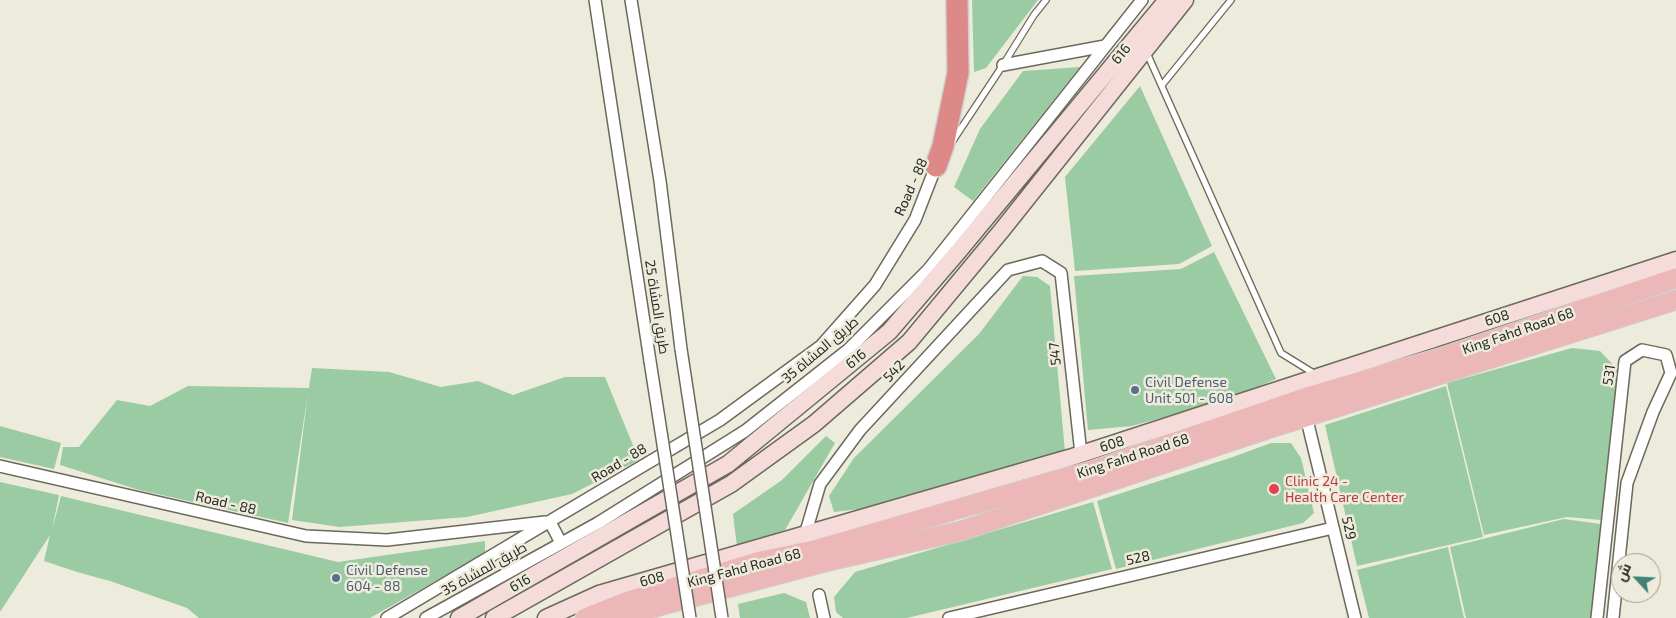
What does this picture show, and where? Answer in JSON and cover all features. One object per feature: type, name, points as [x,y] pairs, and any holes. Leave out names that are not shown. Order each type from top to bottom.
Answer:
[{"type":"highway","points":[[936,166],[944,146],[958,73],[957,0]]},
{"type":"main road","name":"616","points":[[459,618],[728,464],[889,332],[1167,0]]},
{"type":"main road","name":"616","points":[[494,618],[731,484],[814,424],[902,349],[1002,230],[1185,0]]},
{"type":"main road","name":"608","points":[[546,618],[599,594],[1081,454],[1676,260]]},
{"type":"main road","name":"King Fahd Road 68","points":[[585,618],[628,601],[760,561],[819,549],[1094,470],[1310,396],[1449,354],[1676,278]]},
{"type":"main road","name":"King Fahd Road 68","points":[[619,618],[825,562],[962,531],[1306,416],[1676,300]]},
{"type":"street","name":"طريق المشاة 25","points":[[595,0],[690,618]]},
{"type":"street","points":[[631,0],[660,181],[681,349],[722,618]]},
{"type":"street","name":"طريق المشاة 35","points":[[426,618],[598,523],[745,431],[848,349],[928,270],[1141,0]]},
{"type":"street","points":[[1003,65],[1105,46]]},
{"type":"street","name":"Road - 88","points":[[0,466],[306,536],[387,540],[550,522],[720,420],[821,346],[875,285],[914,220],[936,166]]},
{"type":"street","name":"547","points":[[1042,261],[1061,273],[1081,454]]},
{"type":"street","name":"542","points":[[805,534],[820,484],[860,430],[1008,270],[1042,261]]},
{"type":"street","name":"531","points":[[1597,618],[1625,361],[1642,350],[1666,355],[1670,374],[1627,483],[1613,618]]},
{"type":"street","name":"529","points":[[1306,416],[1355,618]]},
{"type":"street","points":[[387,618],[550,522],[561,543]]},
{"type":"street","name":"528","points":[[949,618],[1334,528]]},
{"type":"street","points":[[819,596],[824,618]]},
{"type":"lane","name":"Road - 88","points":[[936,166],[1034,15],[1046,0]]},
{"type":"lane","points":[[1162,84],[1231,0]]},
{"type":"lane","points":[[1146,51],[1281,353],[1319,376]]},
{"type":"green space","points":[[972,0],[1038,0],[986,68],[974,72]]},
{"type":"green space","points":[[1080,67],[973,201],[954,187],[980,129],[1023,71]]},
{"type":"green space","points":[[1140,86],[1212,246],[1179,264],[1075,271],[1065,177]]},
{"type":"green space","points":[[1214,252],[1276,379],[1230,399],[1132,426],[1088,430],[1074,276],[1181,269]]},
{"type":"green space","points":[[1023,276],[1037,277],[1050,286],[1065,452],[869,508],[834,512],[829,496],[854,458],[979,334]]},
{"type":"green space","points":[[1572,348],[1600,351],[1618,370],[1601,520],[1567,517],[1484,535],[1447,383]]},
{"type":"green space","points":[[312,368],[389,372],[441,387],[478,381],[513,395],[565,377],[605,377],[639,460],[572,494],[467,517],[340,527],[292,520],[308,393],[288,523],[139,490],[60,465],[63,447],[79,447],[117,400],[150,406],[188,386],[309,388]]},
{"type":"green space","points":[[1446,386],[1483,537],[1357,566],[1325,425]]},
{"type":"green space","points":[[0,426],[61,443],[54,469],[0,457]]},
{"type":"green space","points":[[826,436],[835,443],[785,530],[737,547],[733,514],[782,480]]},
{"type":"green space","points":[[1271,443],[1291,443],[1301,458],[1314,513],[1303,523],[1116,569],[1097,501]]},
{"type":"green space","points":[[0,482],[59,495],[52,530],[61,496],[338,562],[485,541],[485,553],[370,618],[199,618],[187,608],[110,581],[44,561],[50,535],[0,612]]},
{"type":"green space","points":[[1093,502],[1112,569],[907,618],[843,618],[836,612],[834,597],[855,572]]},
{"type":"green space","points":[[1564,519],[1601,524],[1591,618],[1466,618],[1450,547]]},
{"type":"green space","points":[[1448,547],[1464,618],[1369,618],[1357,570]]},
{"type":"green space","points":[[784,593],[806,602],[810,618],[740,618],[738,604]]},
{"type":"place","name":"Civil Defense Unit 501 - 608","points":[[1135,390]]},
{"type":"place","name":"Clinic 24 - Health Care Center","points":[[1274,489]]},
{"type":"place","name":"Civil Defense 604 - 88","points":[[336,578]]}]
